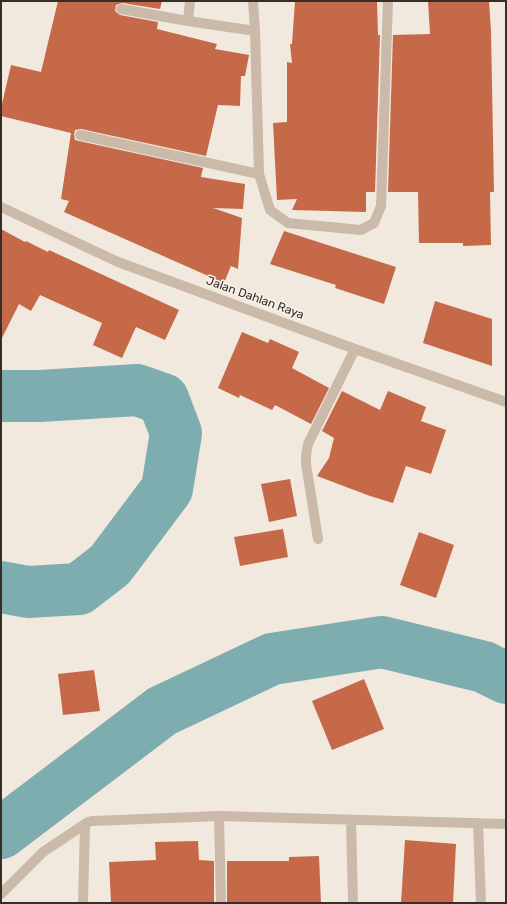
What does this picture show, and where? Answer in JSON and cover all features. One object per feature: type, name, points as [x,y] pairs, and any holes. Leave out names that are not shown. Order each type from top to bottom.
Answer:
[{"type":"street","points":[[188,21],[190,1]]},
{"type":"street","points":[[253,1],[259,174],[270,210],[288,223],[361,230],[374,222],[381,206],[388,1]]},
{"type":"street","points":[[121,9],[255,31]]},
{"type":"street","points":[[80,135],[259,174]]},
{"type":"street","name":"Jalan Dahlan Raya","points":[[1,206],[118,262],[355,349],[506,402]]},
{"type":"street","points":[[318,539],[306,464],[308,444],[355,349]]},
{"type":"street","points":[[219,816],[221,903]]},
{"type":"street","points":[[1,894],[43,852],[88,822],[219,816],[351,821],[506,824]]},
{"type":"street","points":[[351,821],[353,903]]},
{"type":"street","points":[[84,903],[85,824],[88,822]]},
{"type":"street","points":[[478,823],[480,903]]},
{"type":"building","points":[[58,1],[162,1],[160,9],[122,3],[116,5],[115,11],[120,15],[158,22],[157,29],[217,44],[215,49],[249,55],[245,76],[241,76],[240,106],[218,105],[206,156],[81,129],[75,130],[74,134],[75,140],[203,168],[201,177],[245,184],[243,209],[213,208],[242,218],[238,269],[231,266],[224,283],[64,212],[69,201],[61,199],[71,133],[1,116],[1,108],[11,65],[41,72]]},
{"type":"building","points":[[295,1],[377,1],[378,35],[380,35],[375,192],[366,192],[366,212],[292,210],[297,199],[277,200],[273,123],[287,122],[287,62],[292,63],[290,44],[292,44]]},
{"type":"building","points":[[428,1],[489,1],[491,31],[494,192],[490,192],[491,245],[463,246],[463,243],[419,243],[418,192],[388,192],[393,35],[430,34]]},
{"type":"building","points":[[1,229],[25,242],[26,241],[48,252],[49,250],[179,310],[165,340],[136,327],[122,358],[93,345],[102,323],[40,295],[31,311],[19,304],[1,340]]},
{"type":"building","points":[[284,231],[396,267],[384,304],[335,288],[336,285],[270,264]]},
{"type":"building","points":[[435,301],[492,319],[492,366],[423,343]]},
{"type":"building","points":[[242,332],[268,343],[270,339],[299,352],[292,368],[329,388],[311,424],[275,405],[272,410],[240,395],[239,398],[218,388]]},
{"type":"building","points":[[342,391],[380,410],[388,391],[426,407],[421,421],[446,430],[431,474],[406,466],[393,503],[317,476],[329,458],[334,438],[322,431]]},
{"type":"building","points":[[290,479],[297,516],[269,522],[261,484]]},
{"type":"building","points":[[283,529],[288,557],[240,566],[234,537]]},
{"type":"building","points":[[419,532],[454,545],[436,598],[400,585]]},
{"type":"building","points":[[94,670],[100,711],[63,715],[58,674]]},
{"type":"building","points":[[364,679],[384,729],[332,750],[312,701]]},
{"type":"building","points":[[405,840],[456,844],[453,903],[401,903]]},
{"type":"building","points":[[198,841],[199,860],[214,861],[214,903],[111,903],[109,862],[156,860],[155,842]]},
{"type":"building","points":[[319,856],[321,903],[227,903],[227,861],[289,861],[289,857]]},
{"type":"waterway","points":[[1,396],[40,396],[137,390],[163,399],[176,433],[167,489],[110,565],[79,589],[28,592],[1,587]]},
{"type":"waterway","points":[[1,833],[162,711],[272,659],[382,642],[484,667],[506,678]]}]
